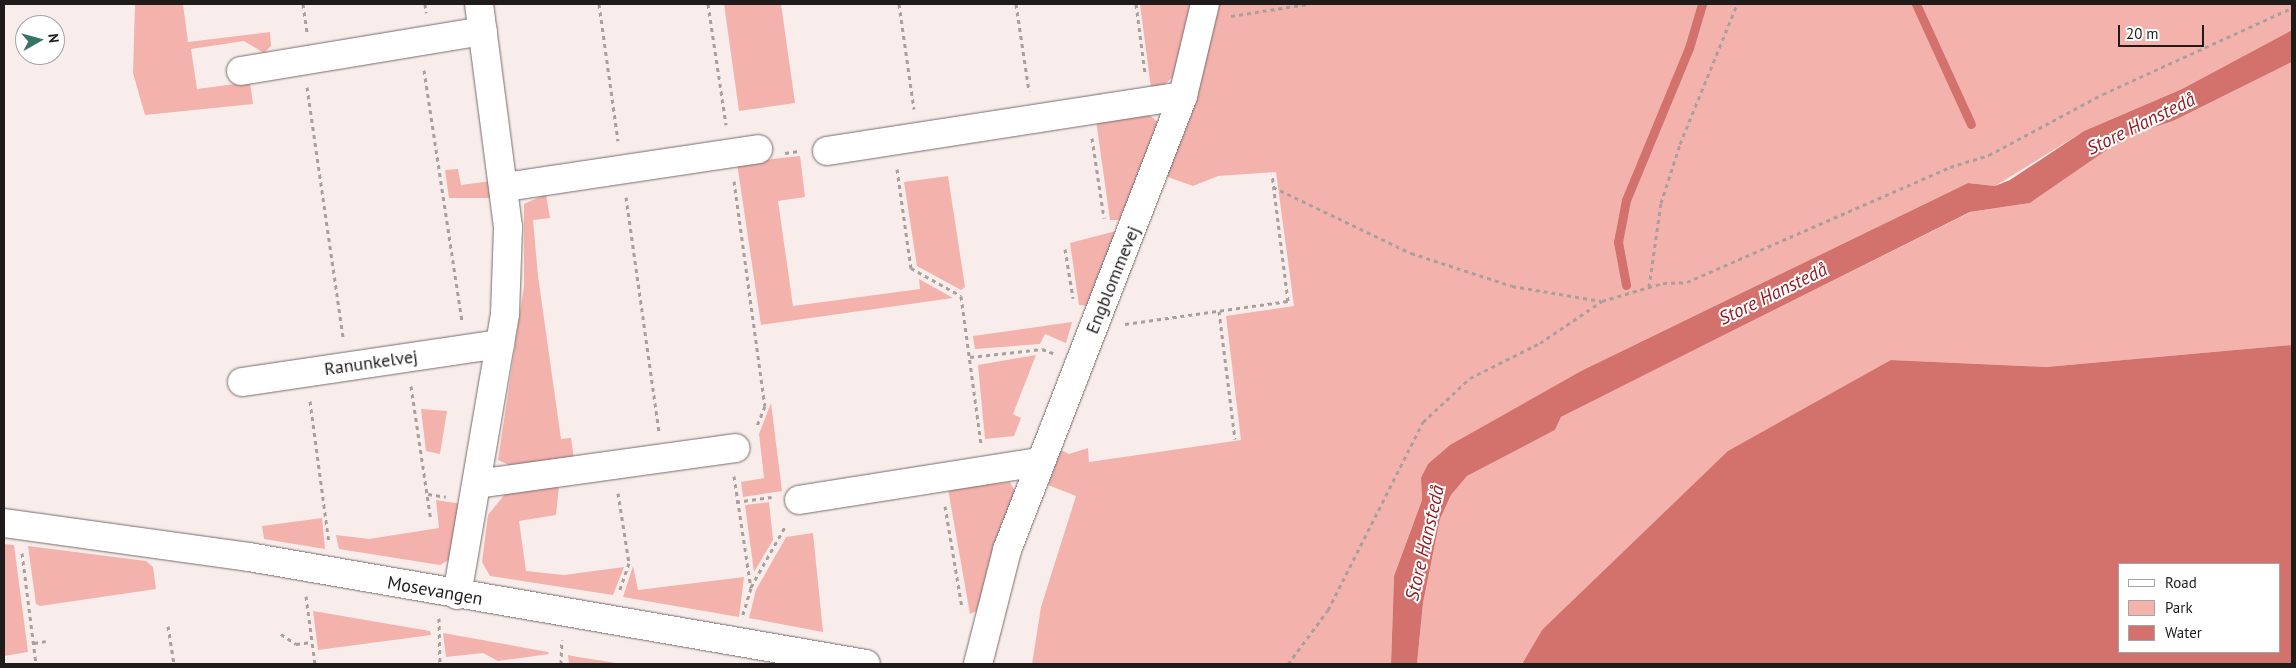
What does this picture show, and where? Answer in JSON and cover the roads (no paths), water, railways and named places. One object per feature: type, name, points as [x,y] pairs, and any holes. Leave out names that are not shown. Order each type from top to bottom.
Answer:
[{"type":"street","points":[[450,594],[477,484],[500,344],[508,236],[505,187],[479,4]]},
{"type":"street","name":"Engblommevej","points":[[978,664],[987,620],[1040,462],[1135,225],[1184,96],[1203,12]]},
{"type":"street","points":[[241,72],[483,31]]},
{"type":"street","points":[[827,151],[1184,96]]},
{"type":"street","points":[[505,187],[758,149]]},
{"type":"street","name":"Ranunkelvej","points":[[242,382],[500,344]]},
{"type":"street","points":[[477,484],[736,448]]},
{"type":"street","points":[[799,500],[1040,462]]},
{"type":"street","name":"Mosevangen","points":[[13,524],[321,570],[612,622],[866,664]]},
{"type":"water","name":"Store Hanstedå","points":[[2292,30],[2292,62],[2173,121],[2127,136],[2030,203],[1970,212],[1718,338],[1561,417],[1555,430],[1467,476],[1451,495],[1440,519],[1423,603],[1417,664],[1391,664],[1394,576],[1422,500],[1421,478],[1428,464],[1450,445],[1583,370],[1968,183],[1995,186],[2010,180],[2084,131],[2182,89]]},
{"type":"water","points":[[2292,345],[2292,664],[1522,664],[1542,630],[1728,451],[1891,360],[2046,367]]},
{"type":"waterway","points":[[1626,285],[1618,242],[1626,200],[1689,48],[1702,4]]},
{"type":"waterway","points":[[1916,4],[1971,124]]}]
